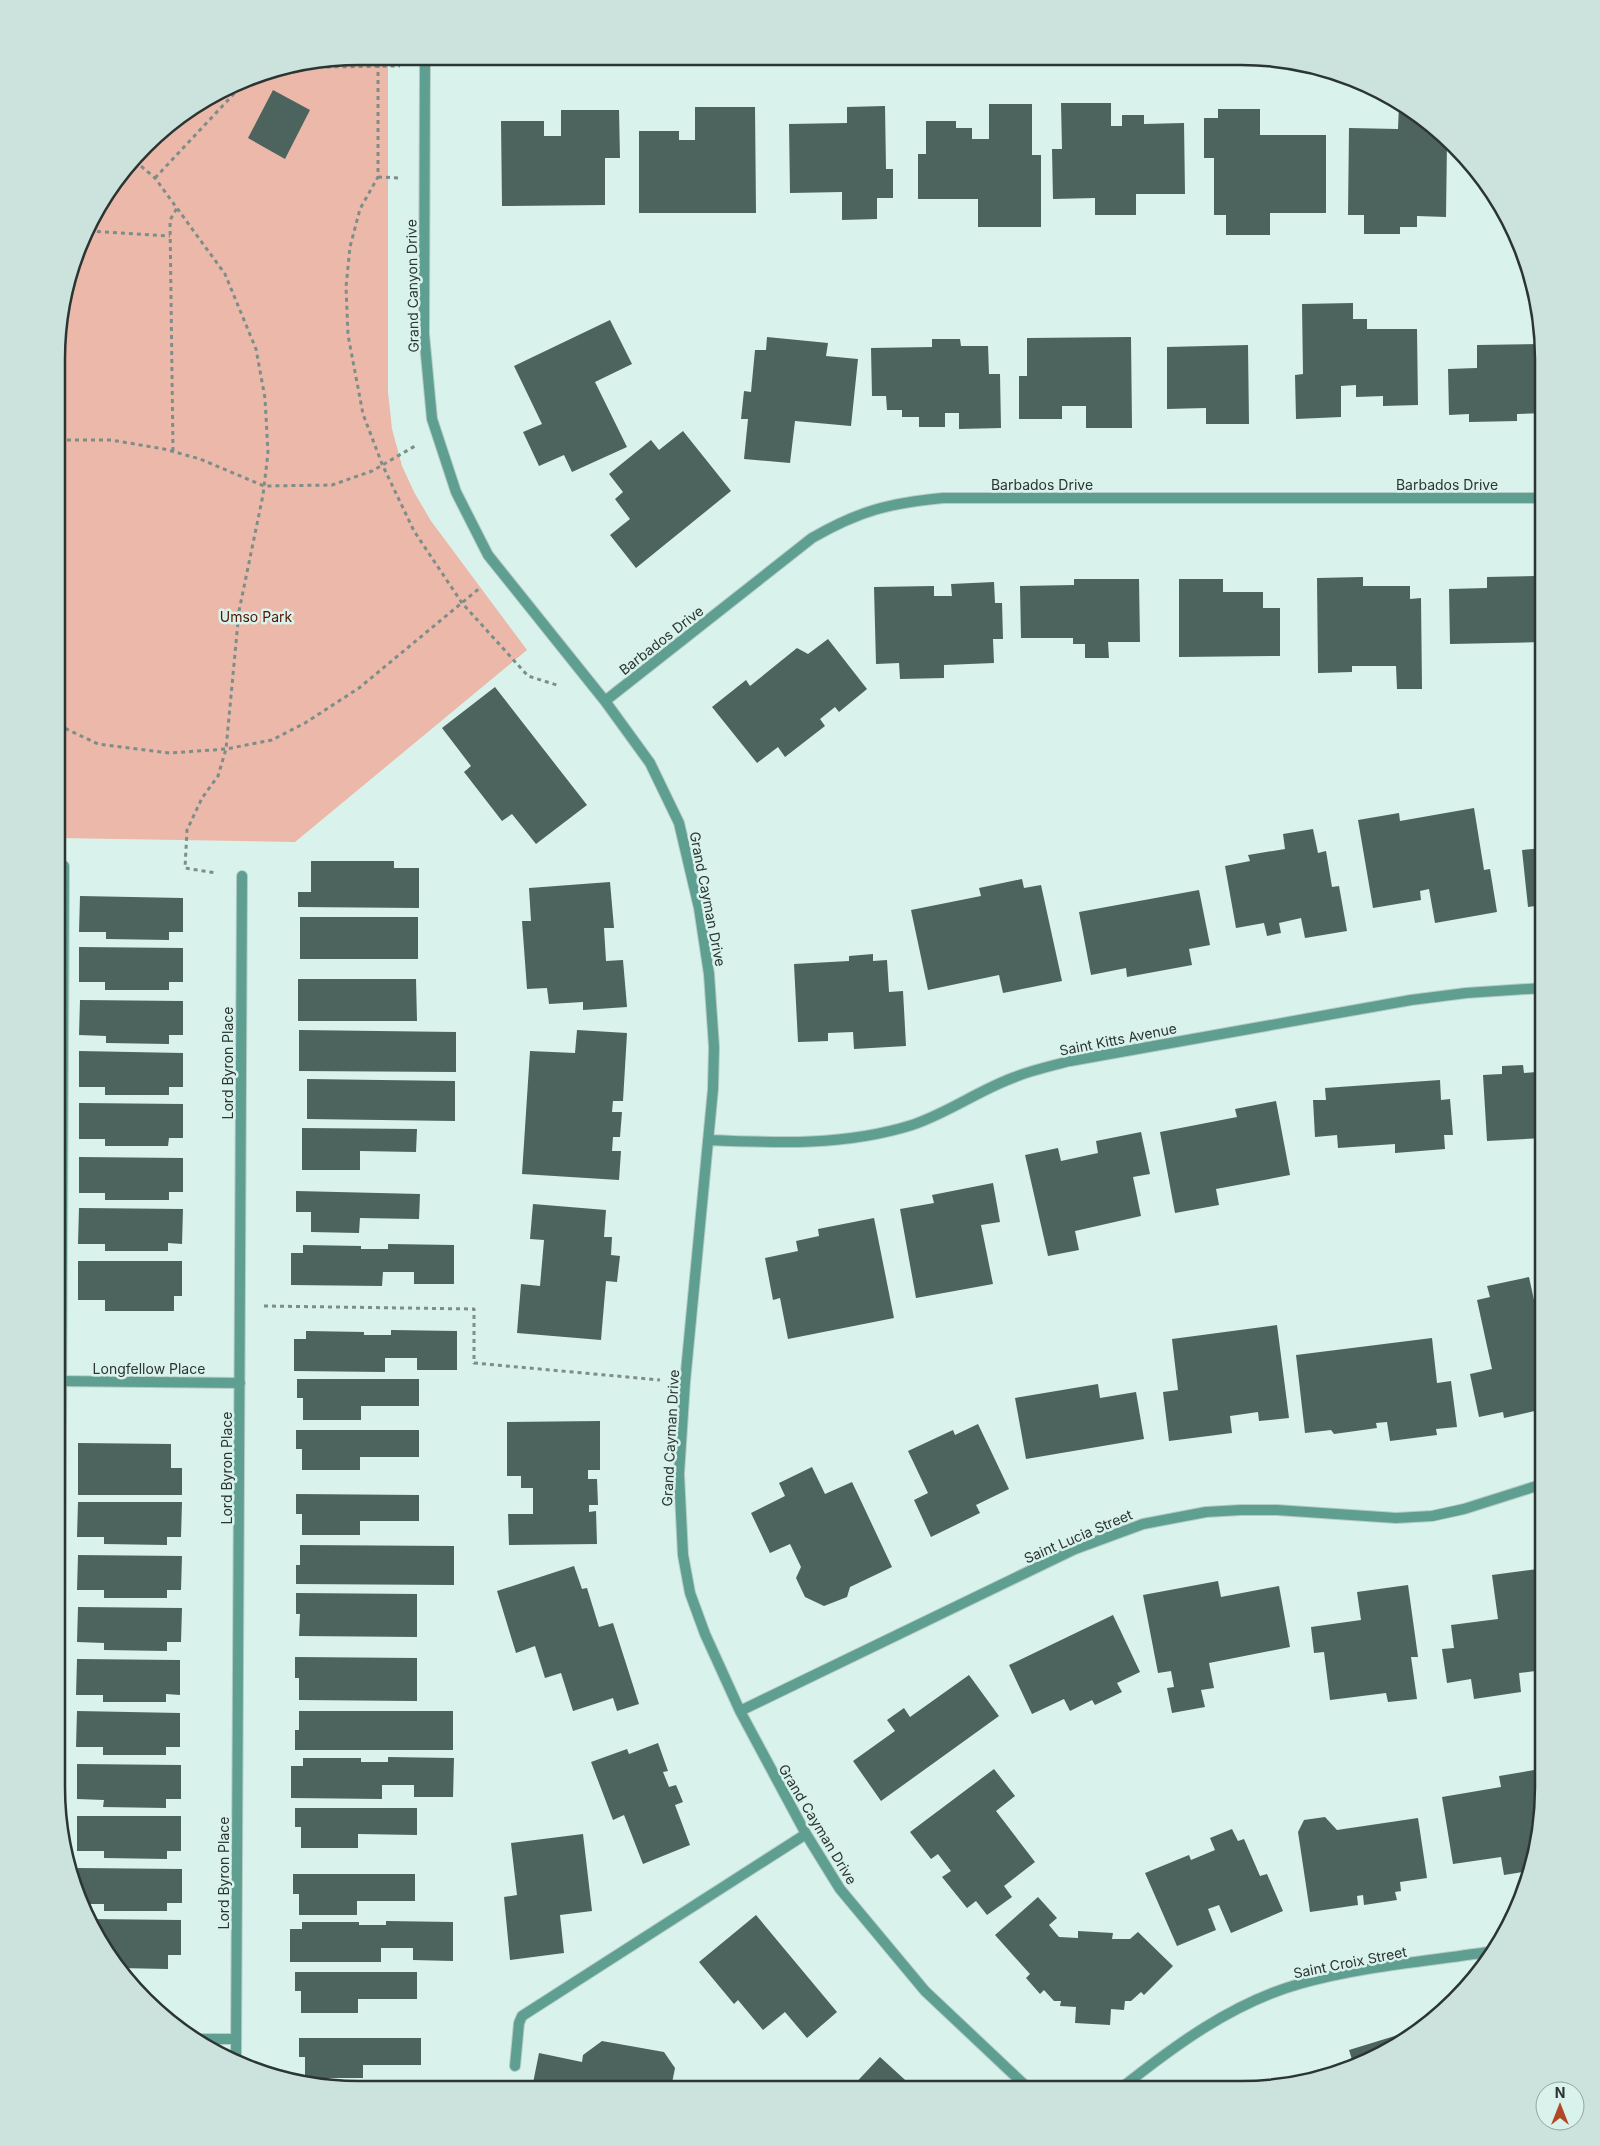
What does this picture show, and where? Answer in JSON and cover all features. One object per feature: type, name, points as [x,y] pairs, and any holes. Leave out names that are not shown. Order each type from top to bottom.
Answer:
[{"type":"street","name":"Grand Canyon Drive","points":[[425,65],[424,334],[432,419],[456,492],[488,555],[606,702]]},
{"type":"street","name":"Barbados Drive","points":[[606,702],[812,538],[838,523],[899,502],[943,498],[1535,498]]},
{"type":"street","name":"Grand Cayman Drive","points":[[606,702],[650,763],[679,823],[699,908],[709,974],[714,1047],[708,1140],[685,1382],[679,1474],[683,1555],[690,1594],[705,1634],[740,1711],[806,1834],[845,1896],[925,1991],[1021,2081]]},
{"type":"street","name":"Lord Byron Place","points":[[236,2054],[242,876]]},
{"type":"street","name":"Saint Kitts Avenue","points":[[708,1140],[784,1143],[826,1142],[869,1137],[921,1121],[1014,1077],[1070,1062],[1411,1000],[1466,993],[1535,989]]},
{"type":"street","name":"Longfellow Place","points":[[65,1381],[240,1382]]},
{"type":"street","name":"Saint Lucia Street","points":[[740,1711],[1075,1550],[1143,1524],[1206,1512],[1241,1510],[1277,1510],[1387,1518],[1432,1516],[1464,1509],[1535,1487]]},
{"type":"street","points":[[516,2066],[519,2024],[522,2016],[806,1834]]},
{"type":"street","name":"Saint Croix Street","points":[[1130,2081],[1156,2060],[1211,2023],[1259,1999],[1299,1984],[1362,1971],[1483,1953]]},
{"type":"street","points":[[208,2039],[235,2039]]},
{"type":"path","points":[[155,178],[234,93]]},
{"type":"path","points":[[139,164],[155,178],[225,274],[256,349],[265,398],[268,453],[264,486],[239,611],[226,749],[218,776],[202,798],[187,830],[185,868],[242,876]]},
{"type":"path","points":[[173,451],[170,220],[177,208]]},
{"type":"path","points":[[94,231],[170,236]]},
{"type":"path","points":[[65,440],[111,440],[173,451],[200,459],[264,486],[332,485],[372,471],[437,434]]},
{"type":"path","points":[[65,728],[98,744],[170,753],[226,749],[272,740],[305,723],[359,688],[501,571]]},
{"type":"path","points":[[240,1306],[474,1309],[474,1364],[685,1382]]},
{"type":"green space","name":"Umso Park","points":[[388,65],[388,392],[392,429],[402,466],[414,492],[431,521],[527,650],[295,842],[65,838],[65,359],[68,321],[75,283],[81,264],[87,246],[104,212],[138,165],[180,126],[229,95],[246,87],[283,75],[340,66]]},
{"type":"building","points":[[273,90],[310,110],[285,159],[248,138]]},
{"type":"building","points":[[1061,103],[1111,103],[1111,126],[1122,126],[1122,115],[1144,115],[1144,124],[1184,123],[1185,194],[1136,194],[1136,215],[1095,215],[1095,198],[1053,199],[1052,149],[1062,149]]},
{"type":"building","points":[[989,104],[1032,104],[1032,155],[1041,155],[1041,227],[978,227],[978,199],[918,199],[918,154],[926,154],[926,121],[956,121],[956,128],[972,128],[972,139],[989,139]]},
{"type":"building","points":[[885,106],[886,169],[893,169],[893,198],[877,198],[877,219],[842,220],[842,192],[790,193],[789,124],[847,123],[847,107]]},
{"type":"building","points":[[695,107],[755,107],[756,213],[639,213],[639,131],[679,131],[679,140],[695,140]]},
{"type":"building","points":[[1218,109],[1260,109],[1260,135],[1326,135],[1326,213],[1270,213],[1270,235],[1226,235],[1226,215],[1214,215],[1214,158],[1204,158],[1204,118],[1218,118]]},
{"type":"building","points":[[561,110],[619,110],[620,158],[605,158],[605,205],[502,206],[501,121],[544,121],[544,136],[561,136]]},
{"type":"building","points":[[1399,111],[1420,126],[1447,149],[1446,217],[1417,216],[1417,227],[1400,227],[1400,234],[1364,234],[1364,215],[1348,215],[1349,128],[1398,129]]},
{"type":"building","points":[[1353,303],[1353,319],[1367,319],[1367,329],[1417,329],[1418,405],[1383,406],[1383,396],[1356,397],[1356,385],[1341,386],[1341,417],[1296,419],[1295,375],[1303,374],[1302,304]]},
{"type":"building","points":[[610,320],[632,364],[595,382],[627,447],[572,472],[564,455],[539,466],[523,432],[542,424],[514,366]]},
{"type":"building","points":[[767,337],[828,343],[826,356],[858,359],[851,426],[795,421],[790,463],[744,459],[748,419],[741,419],[744,391],[751,392],[755,350],[766,350]]},
{"type":"building","points":[[1131,337],[1132,428],[1086,428],[1086,406],[1062,406],[1062,419],[1019,419],[1019,376],[1027,376],[1027,338]]},
{"type":"building","points":[[932,339],[960,339],[961,346],[988,346],[989,374],[1000,374],[1001,428],[959,429],[959,413],[945,413],[945,427],[919,427],[919,417],[902,417],[902,410],[887,410],[886,396],[872,396],[871,348],[932,347]]},
{"type":"building","points":[[1534,344],[1535,413],[1517,414],[1517,421],[1469,422],[1469,414],[1449,415],[1448,369],[1477,368],[1477,345]]},
{"type":"building","points":[[1248,345],[1249,424],[1206,424],[1206,408],[1167,409],[1167,347]]},
{"type":"building","points":[[683,431],[731,491],[636,568],[610,535],[630,519],[615,499],[623,492],[609,474],[651,440],[659,450]]},
{"type":"building","points":[[1535,576],[1535,642],[1450,644],[1449,589],[1487,588],[1487,577]]},
{"type":"building","points":[[1363,577],[1363,586],[1410,586],[1410,599],[1421,598],[1422,689],[1397,689],[1396,666],[1352,666],[1352,672],[1318,673],[1317,578]]},
{"type":"building","points":[[1074,579],[1139,579],[1140,642],[1108,642],[1109,658],[1085,658],[1085,644],[1073,644],[1073,638],[1021,638],[1020,586],[1074,585]]},
{"type":"building","points":[[1179,579],[1223,579],[1223,592],[1263,592],[1263,608],[1280,608],[1280,656],[1179,657]]},
{"type":"building","points":[[994,582],[995,603],[1002,603],[1003,639],[993,639],[994,663],[944,665],[944,678],[900,679],[899,663],[876,664],[874,587],[934,586],[934,596],[952,596],[951,584]]},
{"type":"building","points":[[828,639],[867,689],[839,712],[835,707],[820,719],[825,726],[785,757],[778,747],[757,763],[712,707],[746,680],[750,686],[797,648],[808,654]]},
{"type":"building","points":[[495,687],[587,805],[536,844],[512,814],[502,821],[464,772],[471,766],[442,728]]},
{"type":"building","points":[[1474,808],[1484,870],[1490,869],[1497,912],[1435,923],[1429,889],[1420,891],[1421,900],[1373,908],[1358,820],[1399,813],[1400,821]]},
{"type":"building","points":[[1313,829],[1318,853],[1326,851],[1332,887],[1339,886],[1347,931],[1305,938],[1301,918],[1279,923],[1281,933],[1267,936],[1264,923],[1236,928],[1225,866],[1250,861],[1248,855],[1285,849],[1283,834]]},
{"type":"building","points":[[1535,849],[1535,906],[1528,907],[1522,850]]},
{"type":"building","points":[[311,861],[394,861],[394,868],[419,868],[419,908],[298,907],[298,892],[311,892]]},
{"type":"building","points":[[1022,879],[1024,888],[1041,885],[1062,981],[1003,993],[999,975],[928,990],[911,910],[981,896],[979,888]]},
{"type":"building","points":[[610,882],[614,928],[604,928],[606,961],[623,960],[627,1007],[583,1010],[583,1002],[549,1004],[547,988],[527,989],[522,921],[531,921],[529,888]]},
{"type":"building","points":[[1199,890],[1210,945],[1189,949],[1192,965],[1127,977],[1126,968],[1091,975],[1079,912]]},
{"type":"building","points":[[80,896],[183,898],[183,932],[169,932],[169,940],[106,939],[106,932],[79,932]]},
{"type":"building","points":[[300,917],[418,917],[418,959],[300,959]]},
{"type":"building","points":[[79,947],[183,948],[183,982],[169,982],[169,990],[105,990],[105,982],[79,982]]},
{"type":"building","points":[[873,954],[873,961],[887,960],[889,992],[903,991],[906,1046],[854,1049],[853,1032],[828,1033],[828,1041],[798,1042],[794,964],[849,961],[849,956]]},
{"type":"building","points":[[298,979],[416,979],[417,1021],[298,1021]]},
{"type":"building","points":[[80,1000],[183,1001],[183,1035],[169,1035],[169,1044],[106,1043],[106,1036],[79,1035]]},
{"type":"building","points":[[299,1030],[456,1032],[456,1072],[299,1071]]},
{"type":"building","points":[[577,1030],[627,1033],[623,1101],[613,1101],[612,1112],[622,1112],[620,1137],[613,1137],[612,1151],[621,1151],[619,1180],[522,1174],[530,1051],[575,1053]]},
{"type":"building","points":[[79,1051],[183,1053],[183,1087],[169,1087],[169,1095],[105,1095],[105,1087],[79,1087]]},
{"type":"building","points":[[1523,1065],[1524,1073],[1535,1072],[1535,1138],[1487,1141],[1483,1075],[1502,1074],[1502,1066]]},
{"type":"building","points":[[307,1079],[455,1081],[455,1121],[307,1119]]},
{"type":"building","points":[[1440,1080],[1441,1100],[1450,1099],[1453,1135],[1444,1135],[1445,1149],[1395,1153],[1395,1144],[1338,1148],[1337,1135],[1315,1137],[1313,1100],[1326,1100],[1325,1088]]},
{"type":"building","points":[[1276,1101],[1290,1175],[1216,1189],[1219,1205],[1175,1213],[1160,1132],[1237,1117],[1235,1109]]},
{"type":"building","points":[[79,1103],[183,1104],[183,1138],[169,1138],[168,1146],[105,1146],[105,1139],[79,1139]]},
{"type":"building","points":[[302,1128],[417,1129],[416,1152],[360,1151],[360,1170],[302,1170]]},
{"type":"building","points":[[1141,1132],[1150,1174],[1133,1177],[1141,1216],[1075,1231],[1079,1250],[1048,1256],[1025,1155],[1058,1148],[1061,1161],[1098,1153],[1096,1141]]},
{"type":"building","points":[[79,1157],[183,1158],[183,1192],[169,1192],[169,1200],[105,1200],[105,1193],[79,1193]]},
{"type":"building","points":[[993,1183],[1000,1222],[981,1225],[993,1284],[916,1298],[900,1209],[934,1203],[932,1195]]},
{"type":"building","points":[[296,1191],[420,1194],[419,1219],[360,1218],[359,1233],[311,1232],[311,1212],[296,1212]]},
{"type":"building","points":[[533,1204],[606,1210],[604,1237],[612,1237],[611,1255],[620,1256],[617,1282],[606,1281],[601,1340],[517,1333],[521,1284],[540,1286],[544,1240],[530,1239]]},
{"type":"building","points":[[79,1208],[183,1209],[182,1244],[168,1243],[168,1251],[105,1251],[105,1244],[78,1244]]},
{"type":"building","points":[[874,1218],[894,1318],[788,1339],[780,1298],[773,1300],[765,1258],[798,1251],[796,1241],[819,1236],[818,1229]]},
{"type":"building","points":[[388,1244],[454,1245],[454,1284],[414,1284],[414,1272],[383,1272],[382,1286],[291,1285],[291,1253],[303,1253],[303,1245],[361,1246],[361,1249],[388,1249]]},
{"type":"building","points":[[78,1261],[182,1261],[182,1296],[174,1296],[174,1311],[105,1311],[105,1300],[78,1300]]},
{"type":"building","points":[[1529,1277],[1535,1300],[1535,1411],[1504,1418],[1503,1412],[1479,1417],[1470,1374],[1492,1369],[1477,1300],[1490,1297],[1487,1286]]},
{"type":"building","points":[[1277,1325],[1289,1418],[1259,1421],[1258,1412],[1230,1416],[1232,1433],[1169,1441],[1163,1392],[1178,1390],[1172,1339]]},
{"type":"building","points":[[391,1330],[457,1331],[457,1370],[417,1370],[417,1358],[385,1358],[385,1372],[294,1371],[294,1339],[306,1339],[306,1331],[364,1332],[364,1335],[391,1335]]},
{"type":"building","points":[[1432,1338],[1437,1383],[1451,1381],[1457,1427],[1436,1429],[1437,1435],[1390,1441],[1387,1422],[1376,1423],[1377,1428],[1334,1434],[1331,1430],[1305,1433],[1296,1355]]},
{"type":"building","points":[[297,1379],[419,1379],[419,1406],[361,1406],[361,1420],[303,1420],[303,1398],[297,1398]]},
{"type":"building","points":[[1098,1384],[1100,1398],[1136,1392],[1144,1439],[1026,1459],[1015,1398]]},
{"type":"building","points":[[600,1421],[600,1470],[588,1470],[588,1479],[597,1479],[598,1505],[589,1505],[589,1512],[596,1511],[597,1544],[509,1545],[508,1514],[533,1514],[533,1488],[521,1488],[521,1476],[507,1476],[507,1422]]},
{"type":"building","points":[[978,1424],[1009,1489],[976,1505],[980,1513],[931,1537],[914,1500],[928,1493],[908,1451],[953,1430],[955,1435]]},
{"type":"building","points":[[296,1430],[419,1430],[419,1457],[360,1457],[360,1470],[302,1470],[302,1449],[296,1449]]},
{"type":"building","points":[[78,1443],[171,1444],[171,1468],[182,1468],[182,1495],[78,1495]]},
{"type":"building","points":[[812,1467],[825,1494],[852,1482],[892,1567],[850,1587],[847,1597],[824,1606],[805,1597],[796,1578],[801,1567],[790,1544],[770,1553],[751,1513],[785,1496],[779,1483]]},
{"type":"building","points":[[296,1494],[419,1495],[419,1521],[360,1521],[360,1535],[302,1535],[302,1514],[296,1514]]},
{"type":"building","points":[[78,1502],[182,1502],[181,1537],[167,1537],[167,1545],[104,1544],[104,1537],[77,1537]]},
{"type":"building","points":[[300,1545],[454,1546],[454,1585],[296,1584],[296,1565],[300,1565]]},
{"type":"building","points":[[78,1555],[182,1556],[181,1590],[167,1590],[167,1598],[104,1598],[104,1590],[77,1590]]},
{"type":"building","points":[[574,1566],[582,1589],[587,1588],[599,1627],[613,1623],[639,1704],[617,1711],[613,1698],[573,1711],[561,1673],[545,1678],[535,1646],[516,1653],[497,1591]]},
{"type":"building","points":[[1535,1569],[1535,1671],[1519,1673],[1521,1692],[1474,1699],[1471,1679],[1447,1683],[1442,1649],[1454,1648],[1451,1625],[1498,1619],[1492,1575]]},
{"type":"building","points":[[1218,1581],[1221,1597],[1279,1586],[1290,1647],[1209,1663],[1214,1688],[1201,1690],[1205,1707],[1172,1713],[1167,1688],[1174,1687],[1171,1671],[1158,1673],[1143,1595]]},
{"type":"building","points":[[1408,1585],[1418,1657],[1411,1657],[1417,1699],[1388,1702],[1386,1693],[1330,1700],[1324,1652],[1314,1653],[1311,1627],[1361,1620],[1357,1592]]},
{"type":"building","points":[[296,1593],[417,1594],[417,1637],[299,1636],[300,1614],[296,1614]]},
{"type":"building","points":[[78,1607],[182,1608],[181,1642],[167,1642],[167,1651],[104,1650],[104,1643],[77,1642]]},
{"type":"building","points":[[1113,1615],[1140,1672],[1117,1683],[1122,1692],[1095,1705],[1092,1700],[1070,1711],[1064,1699],[1032,1714],[1009,1665]]},
{"type":"building","points":[[295,1657],[417,1658],[417,1701],[299,1700],[299,1678],[295,1678]]},
{"type":"building","points":[[77,1659],[180,1660],[180,1695],[166,1694],[166,1702],[103,1702],[103,1695],[76,1695]]},
{"type":"building","points":[[969,1675],[999,1716],[881,1801],[853,1761],[895,1731],[887,1720],[904,1708],[910,1717]]},
{"type":"building","points":[[77,1711],[180,1713],[180,1747],[166,1747],[166,1755],[103,1755],[103,1747],[76,1747]]},
{"type":"building","points":[[299,1711],[453,1711],[453,1750],[295,1750],[295,1730],[299,1730]]},
{"type":"building","points":[[658,1743],[668,1771],[663,1772],[669,1787],[676,1785],[683,1802],[675,1805],[690,1845],[643,1864],[624,1815],[613,1820],[591,1762],[627,1749],[629,1754]]},
{"type":"building","points":[[388,1757],[454,1758],[453,1797],[414,1797],[414,1785],[382,1785],[382,1799],[291,1798],[291,1766],[303,1766],[303,1758],[361,1758],[361,1762],[388,1762]]},
{"type":"building","points":[[77,1764],[181,1765],[181,1799],[166,1799],[166,1808],[103,1807],[104,1800],[77,1799]]},
{"type":"building","points":[[994,1769],[1015,1796],[996,1811],[1035,1862],[1004,1886],[1012,1897],[987,1915],[976,1901],[967,1908],[942,1877],[951,1871],[938,1854],[931,1859],[910,1832]]},
{"type":"building","points":[[1535,1770],[1532,1825],[1522,1872],[1504,1875],[1501,1857],[1453,1864],[1442,1797],[1501,1787],[1499,1776]]},
{"type":"building","points":[[295,1808],[417,1808],[417,1835],[358,1834],[358,1848],[301,1848],[301,1827],[295,1827]]},
{"type":"building","points":[[77,1816],[181,1816],[181,1851],[167,1851],[167,1859],[104,1858],[104,1851],[77,1851]]},
{"type":"building","points":[[1325,1817],[1337,1830],[1418,1818],[1427,1878],[1400,1882],[1401,1891],[1395,1892],[1397,1900],[1364,1905],[1363,1895],[1357,1896],[1358,1905],[1310,1912],[1298,1832],[1304,1820]]},
{"type":"building","points":[[1232,1829],[1238,1841],[1244,1839],[1260,1876],[1267,1874],[1283,1911],[1231,1933],[1219,1905],[1208,1909],[1216,1930],[1177,1946],[1145,1873],[1189,1855],[1191,1860],[1215,1850],[1210,1838]]},
{"type":"building","points":[[583,1834],[592,1911],[560,1915],[564,1953],[510,1960],[504,1897],[517,1895],[511,1843]]},
{"type":"building","points":[[78,1868],[182,1869],[182,1903],[167,1903],[167,1911],[104,1911],[104,1904],[89,1904]]},
{"type":"building","points":[[293,1874],[415,1874],[415,1901],[357,1901],[357,1915],[299,1915],[299,1894],[293,1894]]},
{"type":"building","points":[[1038,1897],[1057,1918],[1049,1925],[1059,1937],[1078,1938],[1078,1931],[1113,1933],[1112,1939],[1130,1939],[1138,1932],[1173,1966],[1144,1995],[1141,1992],[1131,2001],[1125,2001],[1124,2010],[1111,2009],[1110,2025],[1075,2023],[1076,2007],[1060,2006],[1061,2001],[1054,2001],[1044,1990],[1040,1994],[1026,1978],[1030,1974],[995,1935]]},
{"type":"building","points":[[756,1915],[837,2012],[807,2038],[785,2012],[763,2030],[738,2000],[734,2004],[699,1962]]},
{"type":"building","points":[[96,1919],[181,1920],[181,1955],[168,1955],[168,1969],[128,1968]]},
{"type":"building","points":[[386,1921],[453,1922],[453,1961],[413,1960],[413,1948],[381,1948],[381,1962],[290,1962],[290,1929],[302,1929],[302,1922],[359,1922],[359,1925],[386,1925]]},
{"type":"building","points":[[295,1972],[417,1972],[417,1999],[358,1999],[358,2013],[301,2013],[301,1991],[295,1991]]},
{"type":"building","points":[[1398,2035],[1352,2060],[1349,2050]]},
{"type":"building","points":[[299,2038],[421,2038],[421,2065],[363,2065],[363,2078],[321,2078],[305,2075],[305,2057],[299,2057]]},
{"type":"building","points":[[602,2041],[664,2052],[675,2068],[672,2081],[533,2081],[539,2053],[582,2062],[583,2055]]},
{"type":"building","points":[[880,2057],[906,2081],[858,2081]]}]
